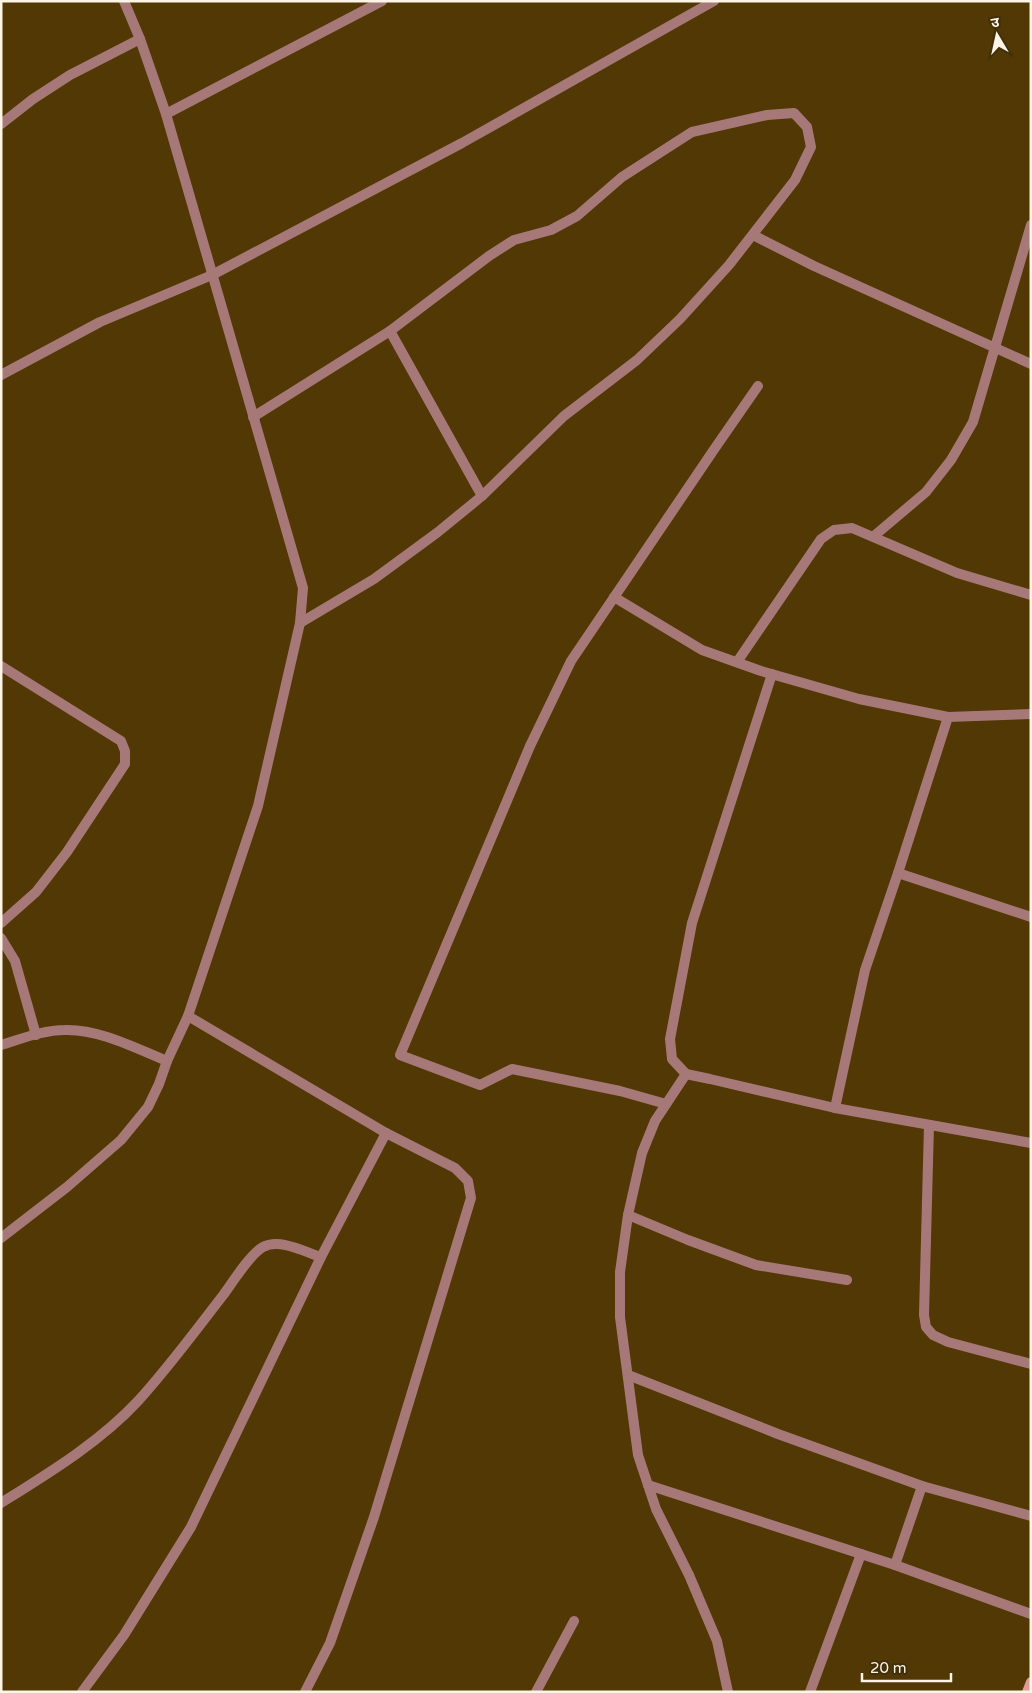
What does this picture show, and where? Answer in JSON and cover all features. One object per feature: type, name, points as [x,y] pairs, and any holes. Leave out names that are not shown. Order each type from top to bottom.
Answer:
[{"type":"street","points":[[1,1238],[121,1140],[148,1108],[188,1016],[258,806],[300,623],[303,588],[252,417],[166,114],[140,39],[124,1]]},
{"type":"street","points":[[166,114],[382,1]]},
{"type":"street","points":[[1,374],[100,322],[212,274],[462,143],[714,1]]},
{"type":"street","points":[[1,124],[70,75],[140,39]]},
{"type":"street","points":[[252,417],[390,332],[489,256],[514,240],[550,230],[577,216],[622,177],[692,132],[767,115],[794,113],[807,127],[810,147],[795,180],[730,265],[680,319],[637,360],[564,416],[482,496],[438,532],[374,579],[300,623]]},
{"type":"street","points":[[874,536],[926,492],[951,460],[973,422],[1031,225]]},
{"type":"street","points":[[753,235],[814,266],[1031,364]]},
{"type":"street","points":[[390,332],[482,496]]},
{"type":"street","points":[[666,1104],[620,1090],[512,1069],[480,1085],[400,1055],[534,738],[571,661],[758,386]]},
{"type":"street","points":[[737,662],[821,539],[834,530],[852,528],[957,573],[1031,595]]},
{"type":"street","points":[[614,597],[702,650],[772,674],[859,699],[948,717],[1031,714]]},
{"type":"street","points":[[1,666],[121,741],[125,751],[125,764],[67,852],[36,892],[1,923]]},
{"type":"street","points":[[772,674],[692,923],[670,1039],[672,1059],[686,1074],[835,1108],[1031,1143]]},
{"type":"street","points":[[835,1108],[865,970],[948,717]]},
{"type":"street","points":[[898,873],[1031,917]]},
{"type":"street","points":[[1,938],[15,961],[36,1035]]},
{"type":"street","points":[[188,1016],[386,1133],[455,1168],[468,1181],[471,1198],[374,1517],[330,1643],[305,1692]]},
{"type":"street","points":[[1,1045],[36,1035],[65,1030],[103,1035],[167,1061]]},
{"type":"street","points":[[686,1074],[655,1121],[642,1153],[628,1215],[620,1272],[620,1317],[638,1455],[656,1508],[689,1575],[717,1641],[728,1692]]},
{"type":"street","points":[[929,1125],[924,1315],[926,1327],[933,1335],[948,1342],[1031,1364]]},
{"type":"street","points":[[82,1692],[124,1635],[191,1527],[321,1257],[386,1133]]},
{"type":"street","points":[[628,1215],[756,1265],[847,1280]]},
{"type":"street","points":[[1,1503],[38,1480],[101,1435],[137,1402],[186,1344],[249,1260],[262,1247],[279,1243],[321,1257]]},
{"type":"street","points":[[628,1375],[778,1434],[922,1486],[1031,1516]]},
{"type":"street","points":[[648,1485],[895,1565],[1031,1614]]},
{"type":"street","points":[[895,1565],[922,1486]]},
{"type":"street","points":[[810,1692],[861,1554]]},
{"type":"street","points":[[536,1692],[574,1621]]}]
